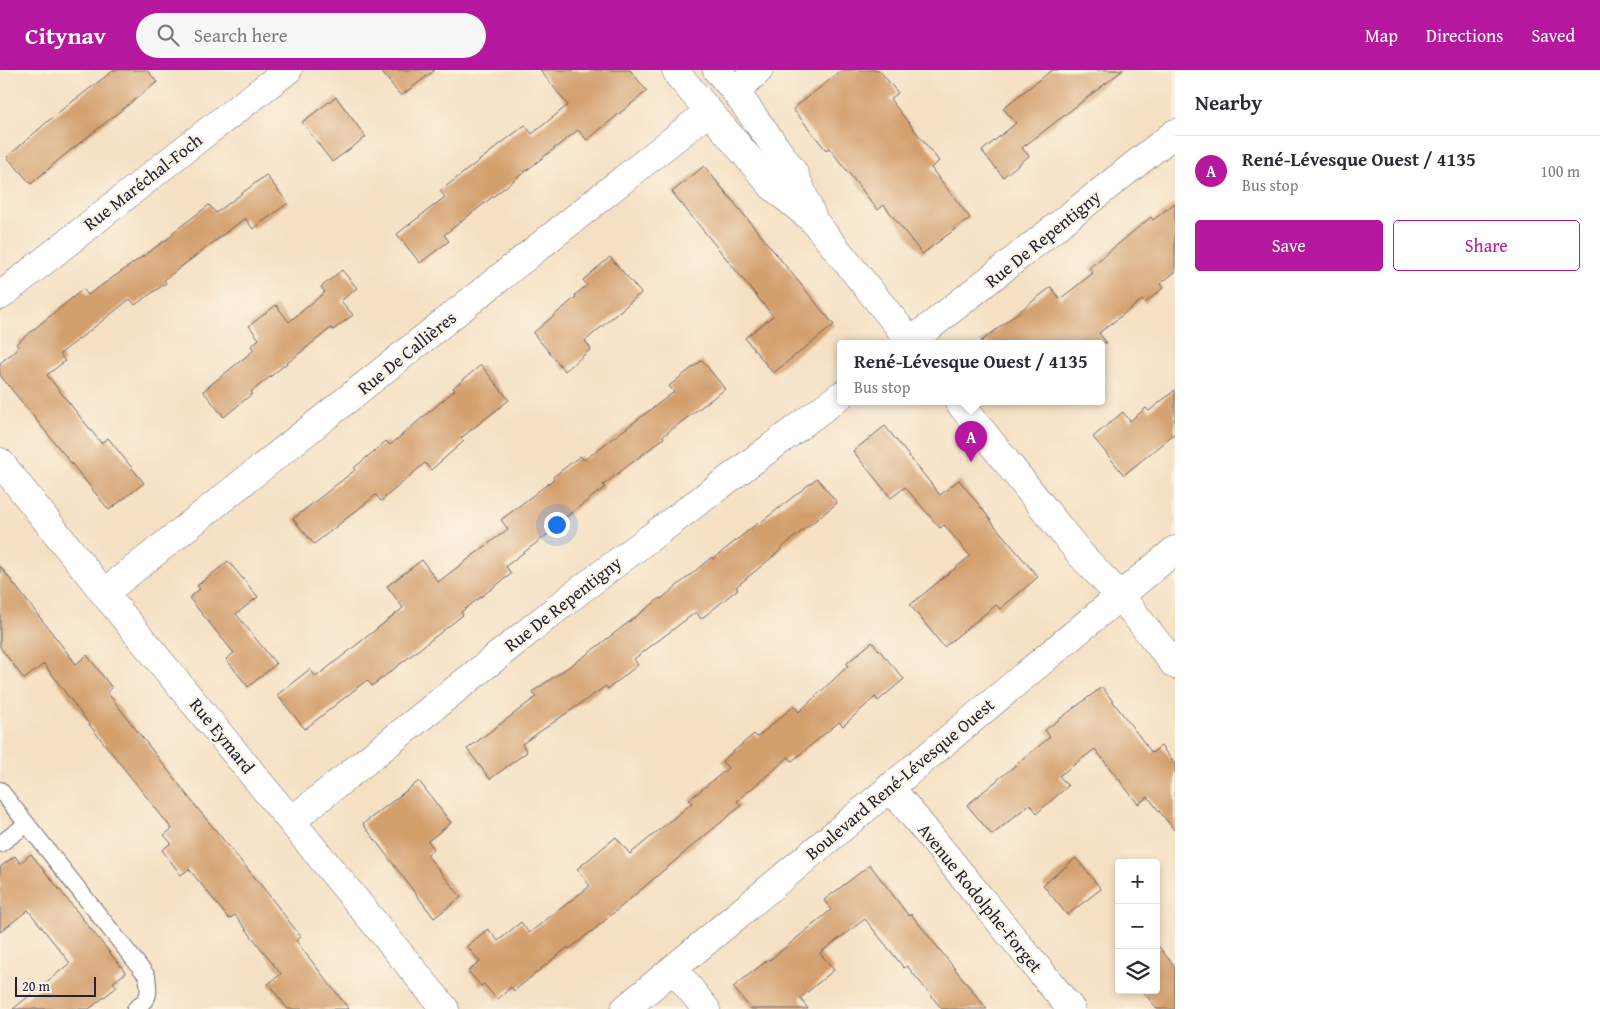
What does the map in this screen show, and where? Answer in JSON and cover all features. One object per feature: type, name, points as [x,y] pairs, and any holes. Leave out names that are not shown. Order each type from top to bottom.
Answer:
[{"type":"street","name":"Rue Maréchal-Foch","points":[[0,296],[288,70]]},
{"type":"street","points":[[676,70],[708,112],[773,188],[813,220],[909,340]]},
{"type":"street","points":[[717,70],[735,91],[794,173],[813,220]]},
{"type":"street","points":[[735,91],[759,70]]},
{"type":"street","name":"Rue De Callières","points":[[104,593],[708,112]]},
{"type":"street","name":"Rue De Repentigny","points":[[915,340],[1175,133]]},
{"type":"street","name":"Rue De Repentigny","points":[[291,821],[574,594],[837,398]]},
{"type":"street","points":[[961,405],[1082,555],[1120,596],[1175,665]]},
{"type":"street","name":"Rue Eymard","points":[[0,462],[104,593],[445,1009]]},
{"type":"street","name":"Boulevard René-Lévesque Ouest","points":[[625,1009],[1175,550]]},
{"type":"street","name":"Avenue Rodolphe-Forget","points":[[890,787],[1071,1009]]},
{"type":"street","points":[[674,969],[706,1009]]},
{"type":"lane","points":[[0,790],[147,976],[148,996],[135,1009]]},
{"type":"lane","points":[[0,844],[27,824]]},
{"type":"building","points":[[114,70],[147,70],[157,82],[31,184],[7,157],[55,115]]},
{"type":"building","points":[[380,70],[435,70],[401,96]]},
{"type":"building","points":[[540,70],[630,70],[647,91],[587,140],[578,130],[444,235],[449,241],[420,263],[397,234],[445,197],[440,191],[525,125],[532,134],[568,105]]},
{"type":"building","points":[[842,70],[879,70],[898,93],[890,99],[939,161],[931,168],[970,218],[922,254],[884,205],[878,210],[829,148],[826,150],[793,109]]},
{"type":"building","points":[[1052,70],[1123,70],[1022,148],[1029,156],[1003,177],[982,151],[1016,123],[1003,108]]},
{"type":"building","points":[[336,97],[366,137],[332,162],[302,122]]},
{"type":"building","points":[[704,166],[834,325],[773,373],[745,338],[773,316],[672,192]]},
{"type":"building","points":[[266,175],[288,203],[253,229],[245,218],[164,280],[166,283],[135,305],[130,299],[60,354],[65,361],[47,375],[101,443],[108,438],[144,483],[109,510],[0,375],[0,363],[19,348],[16,344],[83,289],[88,295],[173,235],[172,233],[209,205],[216,213]]},
{"type":"building","points":[[1175,203],[1175,272],[1160,284],[1163,288],[1145,303],[1142,300],[1099,333],[1105,340],[983,340],[1051,287],[1060,299],[1093,273],[1089,268],[1151,217],[1153,220]]},
{"type":"building","points":[[610,257],[641,293],[585,341],[591,349],[565,371],[533,333],[576,297],[575,295],[587,285],[583,280]]},
{"type":"building","points":[[342,270],[357,288],[341,301],[353,315],[333,330],[331,328],[251,392],[252,394],[224,417],[203,391],[254,350],[251,346],[259,339],[249,326],[276,305],[289,322],[325,292],[321,287]]},
{"type":"building","points":[[702,360],[725,389],[663,436],[664,438],[603,485],[605,487],[554,526],[556,528],[506,566],[511,574],[461,612],[463,615],[372,686],[367,680],[305,729],[277,695],[310,669],[316,677],[403,608],[387,586],[422,560],[438,582],[508,529],[501,520],[554,479],[553,477],[580,456],[584,460],[674,392],[669,386]]},
{"type":"building","points":[[481,365],[509,400],[461,438],[464,441],[431,470],[425,463],[381,501],[376,495],[314,544],[293,519],[355,470],[354,468],[386,441],[390,445],[455,390],[453,388]]},
{"type":"building","points":[[1175,390],[1175,433],[1124,475],[1093,437],[1123,412],[1130,421],[1146,408],[1149,411]]},
{"type":"building","points":[[885,426],[940,495],[959,480],[1038,577],[1000,609],[996,605],[944,647],[910,605],[970,556],[944,525],[940,528],[905,487],[891,498],[853,451]]},
{"type":"building","points":[[817,478],[837,503],[781,548],[736,587],[738,589],[701,619],[696,612],[634,659],[638,665],[608,689],[606,686],[522,744],[527,752],[490,779],[467,749],[536,697],[532,692],[586,655],[661,599],[712,557],[713,559]]},
{"type":"building","points":[[228,561],[258,597],[236,614],[276,664],[248,687],[226,659],[234,653],[189,598],[200,589],[197,586]]},
{"type":"building","points":[[0,566],[76,664],[87,655],[112,688],[107,692],[301,937],[296,941],[349,1009],[288,1009],[268,984],[281,974],[235,915],[229,919],[189,869],[181,875],[162,850],[171,843],[164,835],[172,829],[44,664],[24,679],[0,647]]},
{"type":"building","points":[[872,642],[904,679],[878,701],[875,697],[843,726],[839,722],[792,761],[789,757],[737,801],[741,806],[596,928],[569,949],[568,947],[514,991],[511,987],[497,1000],[484,984],[481,986],[468,971],[480,962],[467,946],[488,929],[498,941],[521,922],[529,933],[590,886],[577,869],[616,837],[630,854],[692,803],[689,800],[728,768],[722,761],[754,734],[757,737],[794,706],[799,712],[848,666],[846,664]]},
{"type":"building","points":[[1102,687],[1152,753],[1161,746],[1175,764],[1175,831],[1148,797],[1138,804],[1095,749],[1059,776],[1068,786],[1037,813],[1030,804],[992,835],[967,805],[1050,737],[1045,730]]},
{"type":"building","points":[[419,781],[451,823],[428,841],[434,849],[427,855],[461,897],[434,918],[363,824]]},
{"type":"building","points":[[31,854],[126,973],[113,982],[117,987],[89,1009],[13,1009],[70,963],[28,910],[0,932],[0,867],[15,856],[20,863]]},
{"type":"building","points":[[1076,858],[1101,889],[1067,915],[1043,885]]},
{"type":"building","points":[[870,865],[909,916],[911,914],[987,1009],[942,1009],[907,966],[904,968],[865,919],[820,953],[834,970],[800,998],[808,1009],[751,1009],[733,987],[770,960],[831,910],[824,900]]},
{"type":"building","points":[[1160,948],[1175,967],[1175,1009],[1157,1009],[1145,994],[1160,994]]},
{"type":"place","name":"René-Lévesque Ouest / 4135","points":[[971,462]]}]
